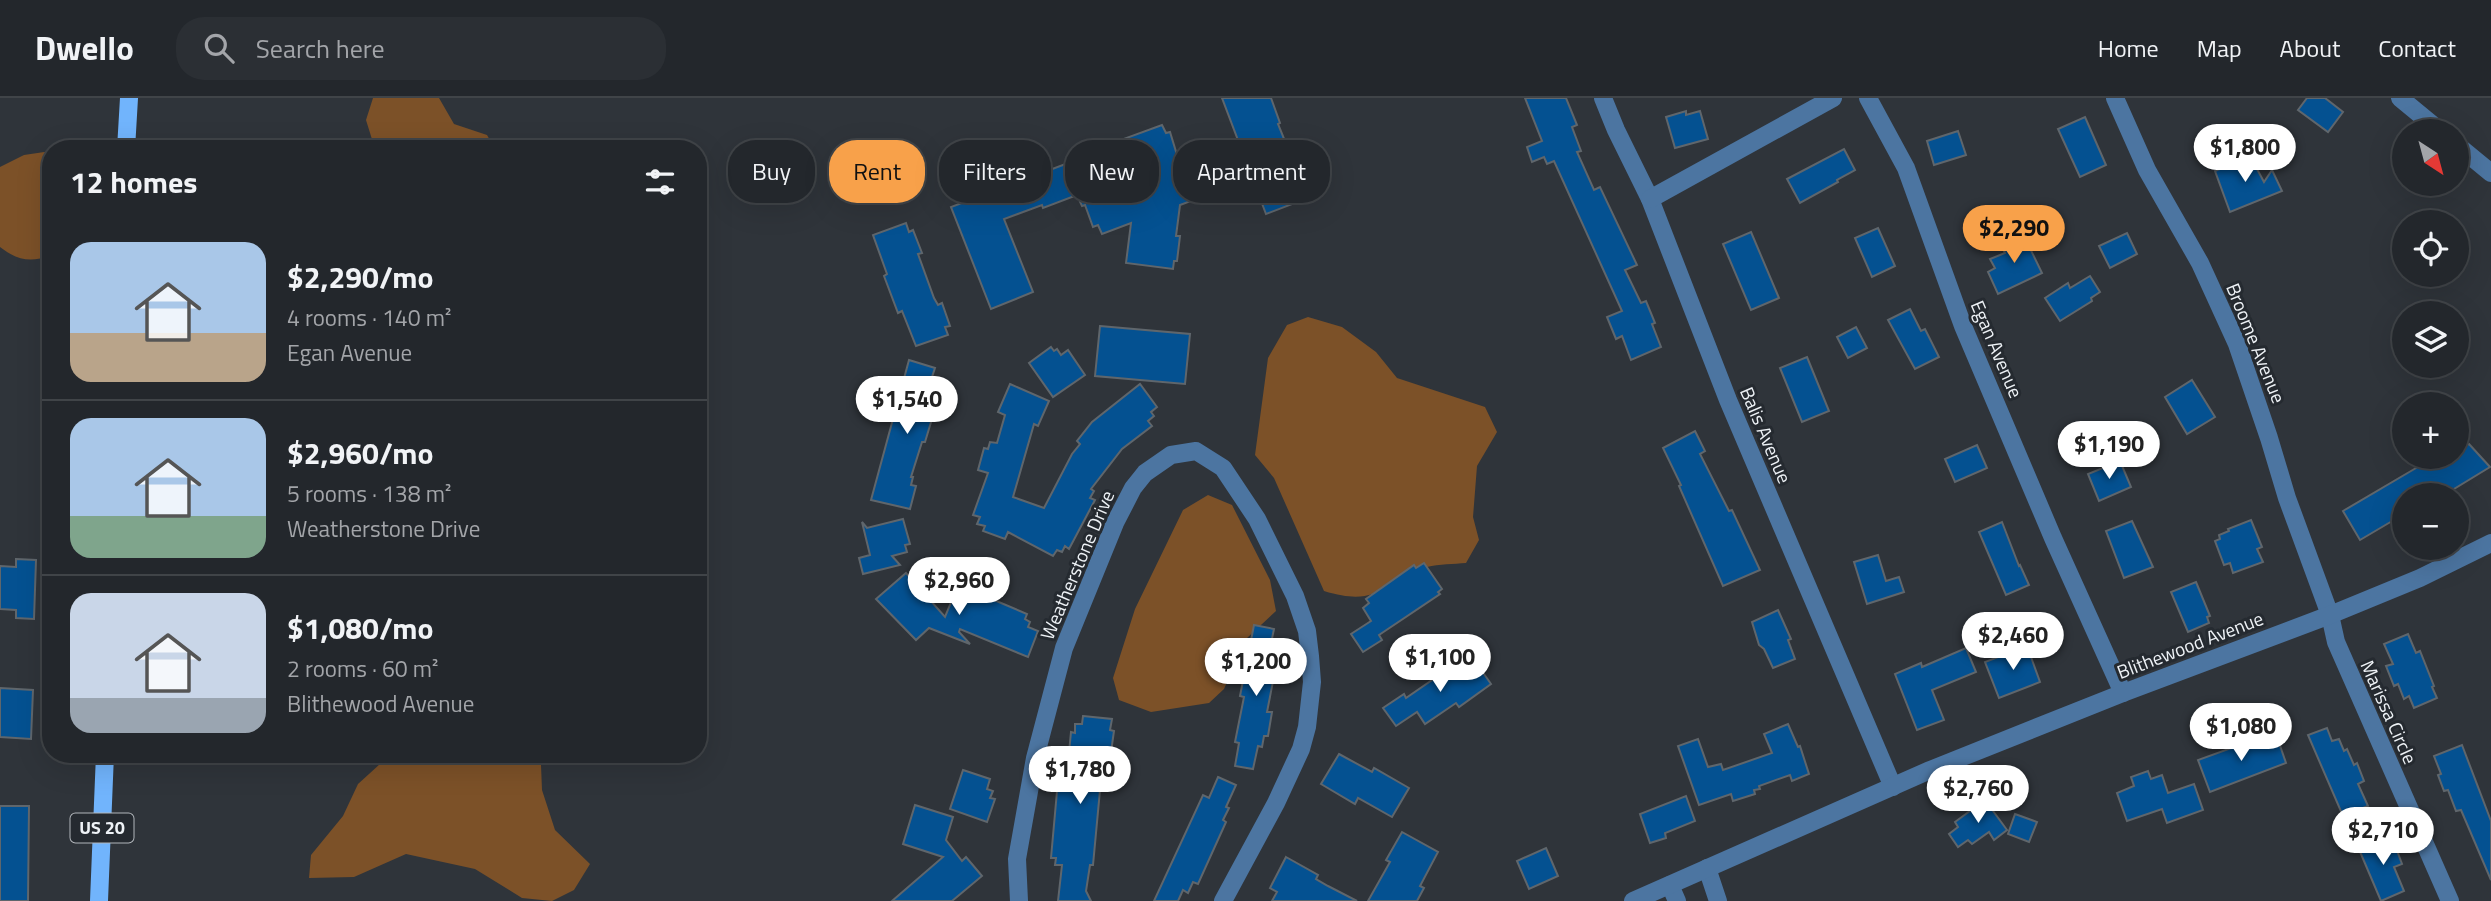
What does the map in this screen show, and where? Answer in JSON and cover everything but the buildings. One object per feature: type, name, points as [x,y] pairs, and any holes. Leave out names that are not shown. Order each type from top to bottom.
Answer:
[{"type":"main road","points":[[127,140],[129,98]]},
{"type":"main road","name":"US 20","points":[[99,901],[105,763]]},
{"type":"street","name":"Balis Avenue","points":[[1603,98],[1650,199],[1734,413],[1893,787]]},
{"type":"street","points":[[1650,199],[1833,98]]},
{"type":"street","name":"Egan Avenue","points":[[1868,98],[1906,168],[1964,326],[2053,538],[2123,692]]},
{"type":"street","name":"Broome Avenue","points":[[2115,98],[2147,170],[2200,263],[2237,344],[2294,520],[2330,615]]},
{"type":"street","points":[[2400,98],[2425,119]]},
{"type":"street","points":[[2469,155],[2491,173]]},
{"type":"street","name":"Weatherstone Drive","points":[[1018,901],[1017,859],[1035,758],[1064,648],[1115,523],[1133,488],[1145,473],[1171,454],[1196,452],[1223,468],[1256,519],[1295,596],[1307,631],[1312,682],[1307,727],[1301,749],[1276,803],[1223,901]]},
{"type":"street","name":"Blithewood Avenue","points":[[1633,901],[1674,893],[1707,868],[2004,739],[2330,615],[2420,578],[2491,543]]},
{"type":"street","name":"Marissa Circle","points":[[2330,615],[2336,642],[2450,901]]},
{"type":"street","points":[[1707,868],[1718,901]]},
{"type":"shaded area","points":[[373,98],[439,98],[454,124],[487,135],[490,140],[372,140],[366,120]]},
{"type":"shaded area","points":[[42,152],[42,258],[37,259],[19,258],[0,247],[0,167],[24,155]]},
{"type":"shaded area","points":[[1308,317],[1342,327],[1376,352],[1397,378],[1485,407],[1497,432],[1477,466],[1473,517],[1479,540],[1466,563],[1427,567],[1369,595],[1342,596],[1324,591],[1274,478],[1255,455],[1268,358],[1287,325]]},
{"type":"shaded area","points":[[1208,495],[1232,505],[1270,580],[1276,611],[1247,638],[1224,689],[1209,703],[1151,712],[1119,700],[1113,678],[1135,609],[1183,510]]},
{"type":"shaded area","points":[[381,763],[539,763],[542,790],[555,830],[590,864],[574,890],[552,901],[522,898],[475,869],[406,854],[354,877],[309,878],[311,855],[343,816],[358,784]]}]
